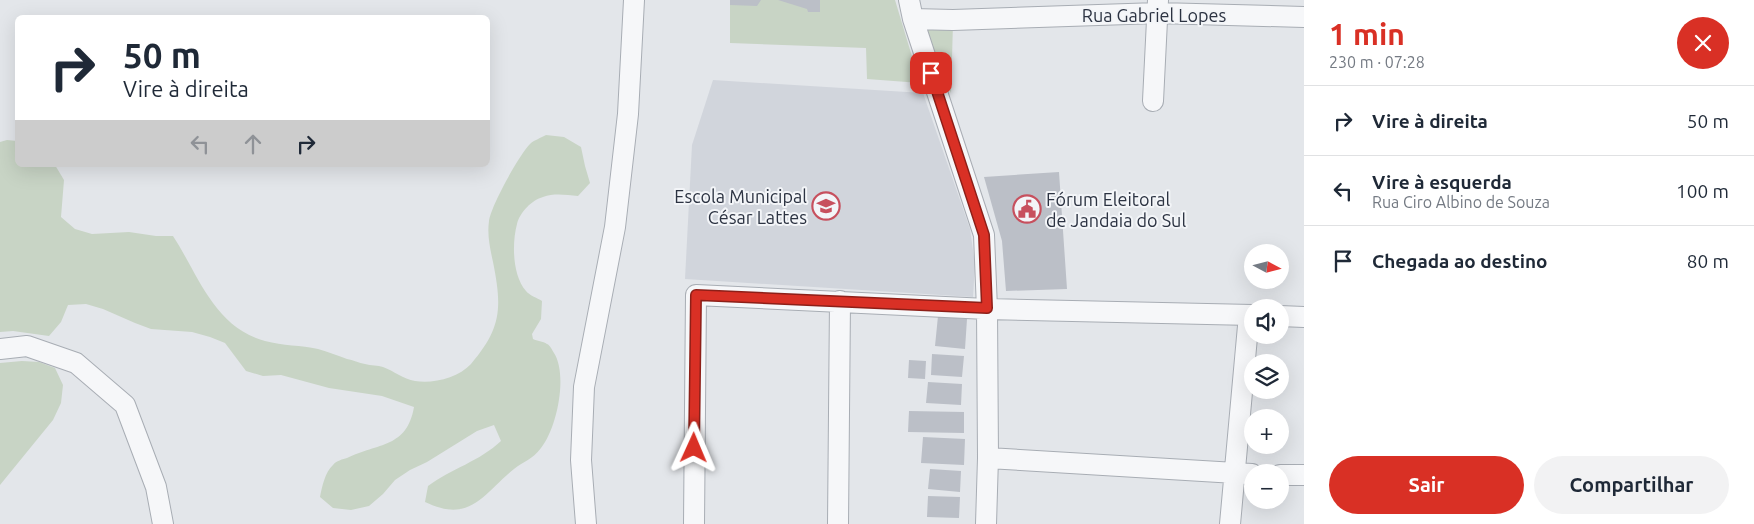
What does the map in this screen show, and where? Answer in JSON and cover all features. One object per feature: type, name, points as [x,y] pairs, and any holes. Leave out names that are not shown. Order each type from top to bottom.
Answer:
[{"type":"street","points":[[586,524],[581,460],[584,387],[604,274],[615,227],[628,114],[634,0]]},
{"type":"street","points":[[1153,101],[1158,6]]},
{"type":"street","name":"Rua Gabriel Lopes","points":[[911,10],[953,20],[1158,6],[1304,17]]},
{"type":"street","points":[[911,10],[984,235],[987,308],[988,458],[986,524]]},
{"type":"street","points":[[694,524],[696,295],[987,308],[1244,315]]},
{"type":"street","points":[[838,524],[840,302]]},
{"type":"street","points":[[1289,316],[1304,317]]},
{"type":"street","points":[[1244,464],[1250,344]]},
{"type":"street","points":[[0,349],[27,346],[76,363],[125,405],[156,487],[163,524]]},
{"type":"street","points":[[988,458],[1244,474],[1230,524]]},
{"type":"street","points":[[1289,475],[1304,476]]},
{"type":"shaded area","name":"Escola Municipal César Lattes","points":[[713,80],[923,93],[970,229],[975,264],[973,297],[685,279],[692,145]]},
{"type":"green space","points":[[730,0],[895,0],[920,83],[867,79],[866,48],[730,43]]},
{"type":"green space","points":[[922,23],[953,23],[951,93]]},
{"type":"green space","points":[[546,135],[564,137],[581,147],[590,183],[578,196],[551,195],[535,201],[521,215],[515,231],[514,258],[521,284],[527,292],[542,301],[541,319],[532,334],[533,339],[549,345],[554,353],[560,374],[559,401],[552,428],[538,452],[514,469],[475,503],[465,508],[454,510],[441,508],[425,502],[428,486],[475,460],[501,441],[494,425],[477,431],[427,462],[410,470],[395,480],[369,506],[351,510],[333,508],[320,497],[324,480],[330,468],[340,460],[380,446],[398,437],[405,430],[414,407],[382,396],[329,388],[281,375],[263,376],[246,371],[225,343],[192,332],[151,329],[86,304],[68,305],[61,322],[49,336],[13,331],[0,332],[0,142],[7,140],[15,141],[15,167],[56,167],[64,180],[61,217],[75,229],[92,234],[129,232],[156,236],[173,236],[200,283],[220,312],[247,334],[265,341],[318,349],[360,363],[381,366],[406,379],[430,382],[445,379],[466,369],[471,364],[489,339],[494,328],[497,316],[498,292],[490,247],[489,221],[506,181],[525,150],[532,143]]},
{"type":"green space","points":[[39,362],[55,368],[63,385],[61,403],[53,420],[0,485],[0,363]]},
{"type":"building","points":[[730,0],[761,0],[757,6],[730,5]]},
{"type":"building","points":[[778,0],[820,0],[820,12],[808,12],[807,9]]},
{"type":"building","name":"Fórum Eleitoral de Jandaia do Sul","points":[[1059,172],[1067,289],[1006,291],[1002,241],[984,177]]},
{"type":"building","points":[[938,316],[967,319],[965,349],[935,346]]},
{"type":"building","points":[[932,354],[964,356],[962,377],[931,375]]},
{"type":"building","points":[[909,360],[926,361],[925,379],[908,378]]},
{"type":"building","points":[[928,382],[962,384],[961,405],[926,403]]},
{"type":"building","points":[[909,411],[964,412],[964,433],[908,432]]},
{"type":"building","points":[[923,437],[965,439],[964,465],[921,463]]},
{"type":"building","points":[[930,469],[961,471],[960,492],[928,489]]},
{"type":"building","points":[[928,496],[960,497],[959,518],[927,517]]},
{"type":"place","name":"Escola Municipal César Lattes","points":[[826,206]]},
{"type":"place","name":"Fórum Eleitoral de Jandaia do Sul","points":[[1027,209]]},
{"type":"route","points":[[694,448],[696,295],[987,308],[984,235],[931,73]]}]
